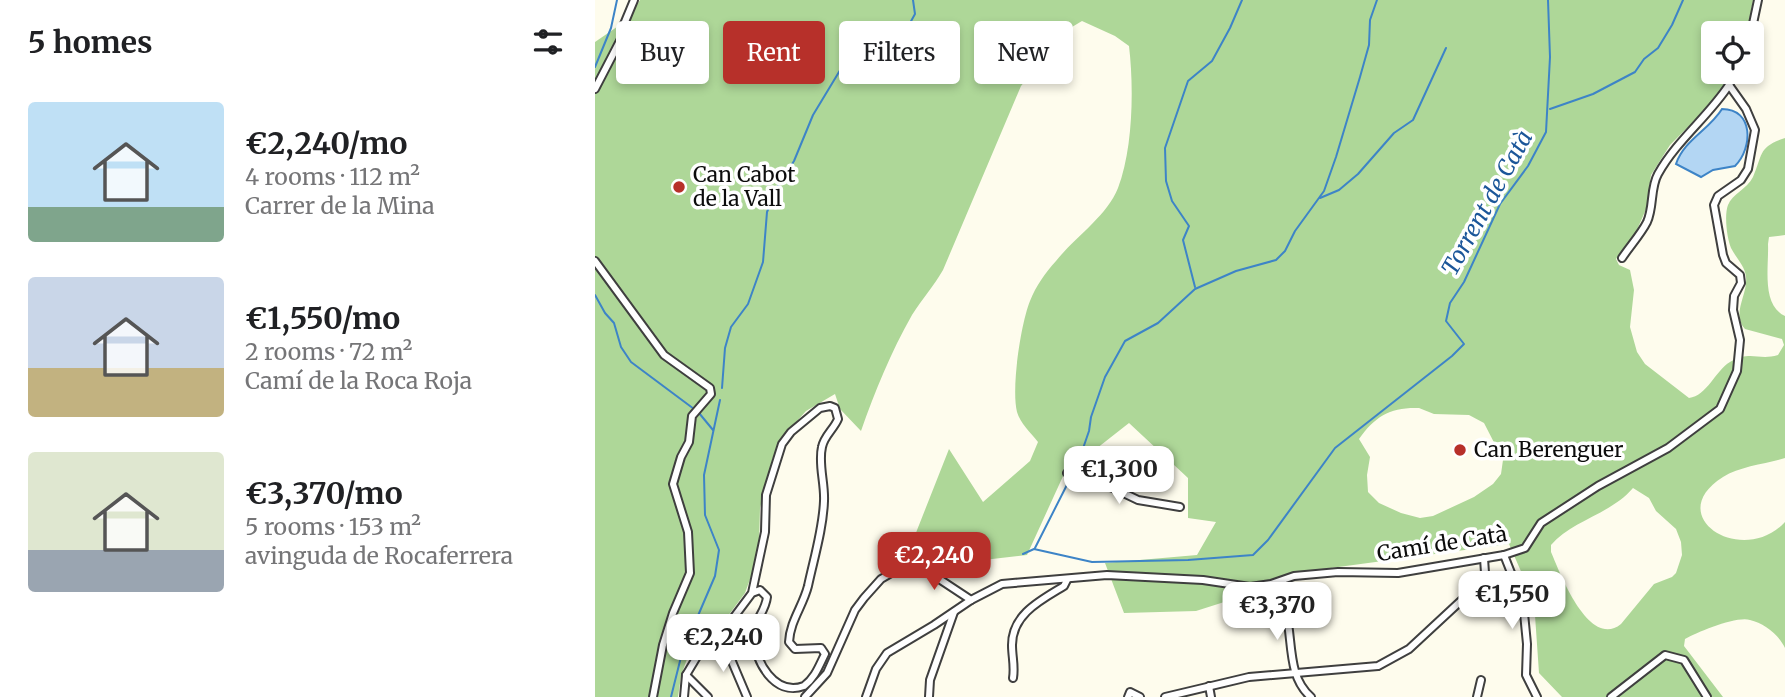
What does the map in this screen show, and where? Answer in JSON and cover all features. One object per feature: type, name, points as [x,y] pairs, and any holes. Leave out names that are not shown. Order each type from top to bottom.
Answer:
[{"type":"street","points":[[595,89],[622,37],[622,29],[634,0]]},
{"type":"street","points":[[1754,21],[1758,0]]},
{"type":"street","points":[[1622,258],[1647,222],[1656,178],[1666,161],[1716,105],[1729,85]]},
{"type":"street","name":"Camí de Catà","points":[[971,600],[1002,584],[1107,575],[1203,580],[1250,587],[1271,584],[1294,576],[1338,572],[1398,573],[1504,555],[1525,548],[1541,523],[1598,486],[1668,449],[1720,409],[1738,371],[1740,340],[1733,310],[1734,296],[1741,283],[1740,275],[1726,262],[1723,255],[1714,205],[1718,197],[1741,180],[1748,169],[1755,130],[1747,109],[1729,85]]},
{"type":"street","points":[[595,261],[664,355],[710,388],[711,394],[692,416],[689,442],[681,457],[673,484],[688,532],[690,573],[666,634],[653,697]]},
{"type":"street","points":[[684,697],[687,676],[698,655],[719,637],[752,593],[765,533],[766,495],[782,444],[791,432],[820,408],[835,408],[838,419],[823,442],[821,453],[824,500],[820,530],[806,593],[789,635],[789,642],[795,649],[817,646],[825,654],[819,668],[804,686],[782,689],[768,680],[759,665],[754,637],[755,626],[767,597],[760,590],[752,593]]},
{"type":"street","points":[[1067,473],[1138,500],[1180,507]]},
{"type":"street","points":[[1504,555],[1523,603],[1527,644],[1525,675],[1537,697]]},
{"type":"street","points":[[1165,697],[1249,677],[1378,666],[1409,649],[1478,584],[1485,573],[1483,558]]},
{"type":"street","points":[[805,697],[827,673],[855,610],[881,579],[912,561],[971,600],[887,653],[876,669],[866,697]]},
{"type":"street","points":[[1013,678],[1015,666],[1011,648],[1015,628],[1027,609],[1064,586],[1066,580]]},
{"type":"street","points":[[1250,587],[1253,592],[1272,594],[1283,601],[1295,673],[1305,692],[1311,697]]},
{"type":"street","points":[[929,697],[930,680],[954,611]]},
{"type":"street","points":[[719,637],[747,697]]},
{"type":"street","points":[[1611,697],[1665,656],[1684,660],[1707,697]]},
{"type":"street","points":[[687,676],[708,697]]},
{"type":"street","points":[[1477,697],[1481,680]]},
{"type":"street","points":[[1209,686],[1211,697]]},
{"type":"street","points":[[1128,697],[1130,692],[1140,697]]},
{"type":"green space","points":[[640,0],[1753,0],[1749,21],[1701,21],[1701,84],[1724,84],[1716,99],[1670,145],[1651,175],[1647,207],[1636,232],[1616,259],[1619,265],[1630,270],[1634,290],[1630,327],[1637,352],[1645,364],[1689,398],[1701,393],[1725,366],[1737,358],[1778,355],[1784,345],[1782,339],[1745,329],[1741,323],[1740,311],[1746,277],[1730,244],[1726,215],[1730,201],[1753,177],[1766,148],[1785,138],[1785,235],[1769,237],[1767,274],[1772,303],[1777,311],[1785,316],[1785,458],[1745,468],[1723,477],[1706,492],[1700,507],[1704,521],[1715,531],[1730,538],[1748,540],[1767,535],[1785,522],[1785,648],[1775,634],[1761,624],[1744,619],[1736,620],[1685,639],[1684,646],[1723,697],[1562,697],[1539,673],[1534,601],[1509,544],[1331,568],[1196,611],[1124,613],[1105,563],[1197,555],[1216,522],[1188,518],[1188,478],[1129,423],[1064,474],[1027,555],[975,561],[946,574],[908,553],[949,449],[983,502],[1030,461],[1038,442],[1017,412],[1015,388],[1020,339],[1030,301],[1048,270],[1099,217],[1113,198],[1127,155],[1132,99],[1129,46],[1115,36],[1082,21],[1073,26],[1073,21],[974,21],[974,84],[1023,84],[943,270],[912,315],[897,343],[861,431],[840,409],[835,394],[806,411],[779,441],[760,508],[759,545],[745,593],[716,632],[701,619],[681,676],[678,697],[595,697],[595,42],[616,28],[616,84],[709,84],[709,21],[626,21]],"holes":[[[1419,408],[1434,414],[1469,415],[1484,423],[1503,460],[1501,474],[1493,484],[1474,497],[1433,516],[1420,518],[1379,503],[1368,492],[1370,457],[1359,439],[1371,424],[1392,411]],[[1633,488],[1649,498],[1656,511],[1676,529],[1681,542],[1682,555],[1676,573],[1654,584],[1621,624],[1609,629],[1598,627],[1577,606],[1555,562],[1551,545],[1569,530],[1614,505]]]},
{"type":"water","points":[[1722,109],[1740,115],[1745,122],[1745,150],[1735,166],[1713,170],[1701,177],[1676,164],[1685,148]]},
{"type":"waterway","points":[[595,67],[611,28],[617,0]]},
{"type":"waterway","points":[[722,388],[725,348],[731,327],[748,304],[763,262],[767,212],[778,186],[794,161],[813,115],[842,67],[905,32],[915,14],[913,0]]},
{"type":"waterway","points":[[1195,287],[1183,240],[1189,226],[1172,201],[1166,181],[1165,148],[1188,81],[1212,61],[1242,0]]},
{"type":"waterway","points":[[1035,548],[1078,463],[1105,377],[1125,341],[1158,323],[1195,289],[1236,271],[1276,260],[1285,251],[1295,231],[1324,191],[1369,45],[1370,20],[1377,0]]},
{"type":"waterway","name":"Torrent de Catà","points":[[1023,554],[1034,549],[1092,562],[1188,560],[1253,555],[1268,540],[1335,448],[1464,344],[1446,321],[1450,303],[1464,282],[1500,204],[1528,166],[1546,132],[1550,57],[1548,0]]},
{"type":"waterway","points":[[1550,109],[1593,94],[1635,72],[1644,59],[1658,48],[1683,0]]},
{"type":"waterway","points":[[1320,198],[1339,190],[1358,174],[1394,133],[1413,120],[1446,48]]},
{"type":"waterway","points":[[595,295],[614,323],[621,347],[631,362],[694,409]]},
{"type":"waterway","points":[[671,697],[682,653],[715,576],[719,550],[705,515],[704,475],[720,400]]},
{"type":"waterway","points":[[699,413],[713,430]]},
{"type":"place","name":"Can Cabot de la Vall","points":[[679,187]]},
{"type":"place","name":"Can Berenguer","points":[[1460,450]]}]
